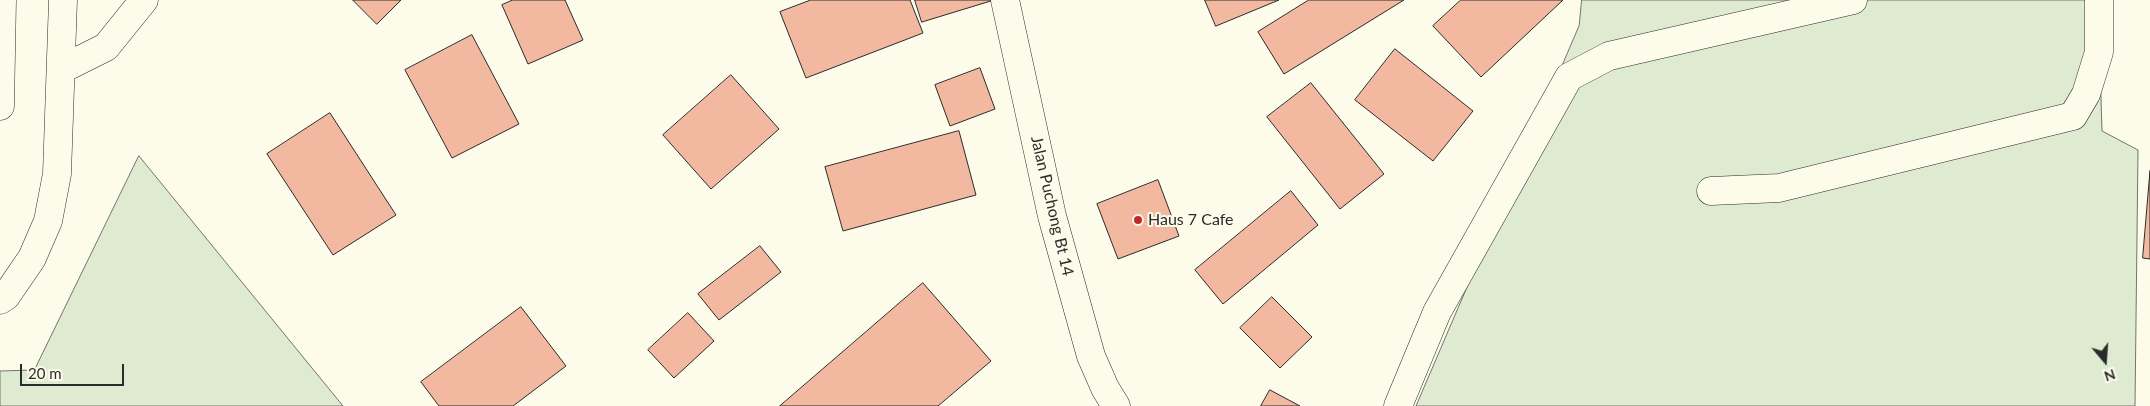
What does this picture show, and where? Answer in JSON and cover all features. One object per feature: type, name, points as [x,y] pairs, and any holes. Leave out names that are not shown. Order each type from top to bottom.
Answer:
[{"type":"street","points":[[0,106],[2,0]]},
{"type":"street","points":[[0,300],[6,296],[32,258],[48,221],[57,174],[63,0]]},
{"type":"street","points":[[62,69],[106,47],[144,0]]},
{"type":"street","name":"Jalan Puchong Bt 14","points":[[1005,0],[1052,216],[1091,356],[1105,388],[1116,406]]},
{"type":"street","points":[[1398,406],[1437,312],[1569,77],[1609,56],[1853,0]]},
{"type":"street","points":[[1711,191],[1779,188],[2074,116],[2086,94],[2098,52],[2099,0]]},
{"type":"green space","points":[[1582,0],[2098,0],[2102,131],[2138,150],[2135,406],[1416,406],[1579,26]]},
{"type":"green space","points":[[139,156],[343,406],[0,406],[0,371],[34,370]]},
{"type":"building","points":[[353,0],[401,0],[377,24]]},
{"type":"building","points":[[513,0],[565,0],[583,40],[528,64],[502,5]]},
{"type":"building","points":[[811,0],[910,0],[923,33],[806,78],[780,12]]},
{"type":"building","points":[[915,0],[994,0],[922,22]]},
{"type":"building","points":[[1205,0],[1279,0],[1216,26]]},
{"type":"building","points":[[1309,0],[1404,0],[1284,74],[1258,32]]},
{"type":"building","points":[[1461,0],[1563,0],[1481,77],[1433,26]]},
{"type":"building","points":[[472,35],[519,124],[452,158],[405,70]]},
{"type":"building","points":[[1395,49],[1473,111],[1433,161],[1355,100]]},
{"type":"building","points":[[980,68],[995,109],[950,126],[935,85]]},
{"type":"building","points":[[731,75],[779,129],[711,189],[663,135]]},
{"type":"building","points":[[1311,83],[1384,174],[1340,209],[1267,117]]},
{"type":"building","points":[[330,113],[396,215],[333,255],[267,154]]},
{"type":"building","points":[[959,131],[976,195],[843,231],[825,167]]},
{"type":"building","points":[[2150,171],[2150,259],[2143,258]]},
{"type":"building","name":"Haus 7 Cafe","points":[[1158,180],[1179,236],[1118,259],[1097,204]]},
{"type":"building","points":[[1291,191],[1318,225],[1223,304],[1195,270]]},
{"type":"building","points":[[760,246],[781,272],[719,320],[698,294]]},
{"type":"building","points":[[923,283],[991,361],[938,406],[780,406]]},
{"type":"building","points":[[1272,297],[1312,337],[1280,368],[1240,328]]},
{"type":"building","points":[[521,307],[566,366],[513,406],[439,406],[421,382]]},
{"type":"building","points":[[688,313],[714,341],[674,378],[648,350]]},
{"type":"building","points":[[1270,390],[1300,406],[1261,406]]},
{"type":"place","name":"Haus 7 Cafe","points":[[1138,220]]}]
